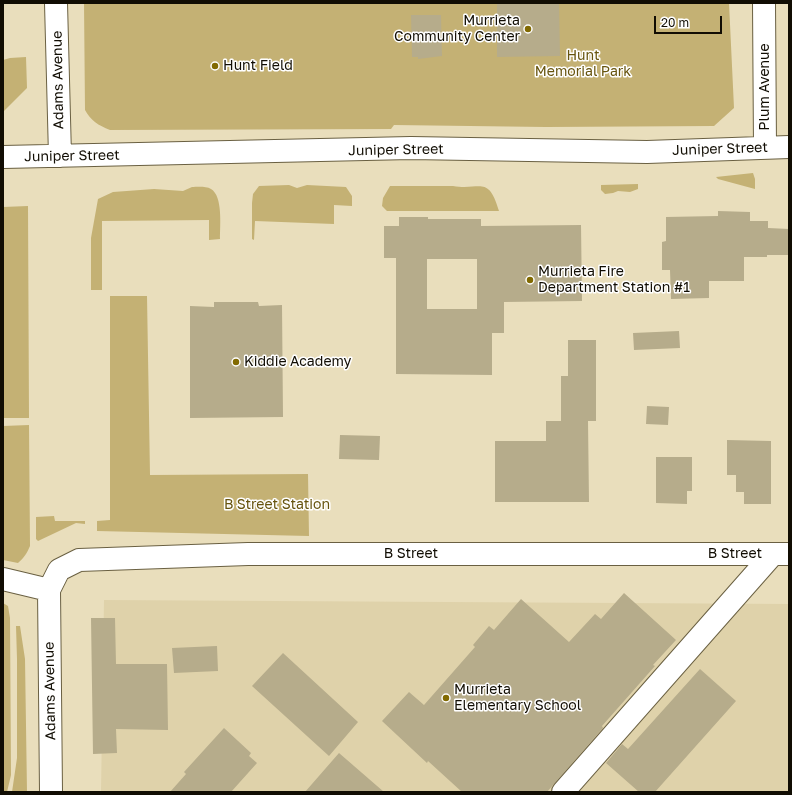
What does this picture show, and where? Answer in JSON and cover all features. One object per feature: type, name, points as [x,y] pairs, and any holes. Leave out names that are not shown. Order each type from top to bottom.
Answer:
[{"type":"street","name":"Adams Avenue","points":[[56,3],[60,156]]},
{"type":"street","name":"Plum Avenue","points":[[764,3],[765,147]]},
{"type":"street","name":"Juniper Street","points":[[3,157],[411,148],[647,152],[789,147]]},
{"type":"street","name":"B Street","points":[[49,590],[59,570],[79,560],[248,554],[781,554]]},
{"type":"street","points":[[563,792],[781,554]]},
{"type":"street","points":[[3,579],[49,590]]},
{"type":"street","name":"Adams Avenue","points":[[49,590],[51,792]]},
{"type":"shaded area","name":"Murrieta Elementary School","points":[[104,600],[789,604],[789,792],[101,792]]},
{"type":"green space","name":"Hunt Memorial Park","points":[[84,3],[729,3],[734,108],[714,126],[546,127],[394,125],[391,129],[110,130],[95,122],[85,110]]},
{"type":"green space","points":[[26,57],[27,88],[3,112],[3,60]]},
{"type":"green space","points":[[753,173],[755,179],[755,189],[718,179],[716,177]]},
{"type":"green space","points":[[638,184],[638,189],[630,192],[618,191],[605,194],[601,190],[601,185]]},
{"type":"green space","points":[[289,185],[297,188],[307,185],[346,187],[352,196],[352,206],[334,205],[334,224],[255,221],[254,240],[252,239],[253,194],[259,186]]},
{"type":"green space","points":[[390,186],[482,186],[491,192],[499,211],[387,211],[382,206],[383,198]]},
{"type":"green space","points":[[192,187],[207,187],[215,193],[220,212],[220,239],[209,240],[209,220],[102,221],[102,290],[91,290],[91,238],[98,199],[113,192],[154,189],[183,191]]},
{"type":"green space","points":[[28,206],[29,418],[3,418],[3,207]]},
{"type":"green space","name":"B Street Station","points":[[110,296],[147,296],[150,475],[308,474],[309,536],[97,531],[97,521],[110,520]]},
{"type":"green space","points":[[29,425],[30,546],[18,563],[3,560],[3,426]]},
{"type":"green space","points":[[54,516],[55,521],[85,521],[85,524],[76,523],[38,541],[36,539],[36,517]]},
{"type":"green space","points":[[3,603],[8,606],[10,618],[11,775],[7,792],[4,792]]},
{"type":"green space","points":[[16,626],[20,626],[25,659],[27,792],[12,792],[17,758]]},
{"type":"building","name":"Murrieta Community Center","points":[[497,3],[559,3],[560,56],[497,57]]},
{"type":"building","points":[[411,15],[441,15],[442,56],[418,59],[418,57],[412,57]]},
{"type":"building","points":[[718,211],[750,212],[750,221],[768,221],[768,228],[789,229],[789,255],[744,257],[744,281],[709,281],[709,298],[671,299],[670,270],[662,270],[662,242],[666,241],[666,217],[718,216]]},
{"type":"building","name":"Murrieta Fire Department Station #1","points":[[399,217],[428,217],[428,219],[481,219],[481,226],[581,225],[582,301],[504,302],[504,333],[492,333],[492,375],[396,374],[396,258],[384,258],[384,226],[399,226]],"holes":[[[427,259],[477,259],[477,309],[427,309]]]},
{"type":"building","name":"Kiddie Academy","points":[[214,302],[258,302],[259,306],[282,305],[283,417],[190,418],[190,306],[214,307]]},
{"type":"building","points":[[679,331],[680,348],[634,350],[633,333]]},
{"type":"building","points":[[568,340],[596,340],[596,421],[588,421],[589,502],[495,502],[495,441],[546,441],[546,421],[561,421],[561,376],[568,376]]},
{"type":"building","points":[[647,406],[669,407],[668,425],[646,424]]},
{"type":"building","points":[[340,435],[380,436],[379,460],[339,459]]},
{"type":"building","points":[[727,440],[771,441],[771,504],[744,504],[744,492],[736,492],[736,475],[727,475]]},
{"type":"building","points":[[656,457],[692,457],[692,491],[687,491],[687,504],[656,503]]},
{"type":"building","points":[[624,593],[676,640],[653,665],[655,666],[547,792],[462,792],[428,761],[427,763],[382,721],[409,692],[424,705],[475,647],[473,645],[489,626],[494,630],[521,599],[569,642],[595,614],[601,619]]},
{"type":"building","points":[[91,618],[115,618],[116,664],[167,664],[168,730],[116,729],[117,753],[93,754]]},
{"type":"building","points":[[217,646],[218,671],[174,673],[172,648]]},
{"type":"building","points":[[283,653],[358,722],[329,756],[252,686]]},
{"type":"building","points":[[700,669],[736,701],[655,792],[639,792],[606,763],[622,744],[628,749]]},
{"type":"building","points":[[224,728],[251,753],[249,756],[257,763],[231,792],[170,792],[186,774],[184,772]]},
{"type":"building","points":[[339,753],[384,792],[305,792]]},
{"type":"place","name":"Murrieta Community Center","points":[[528,29]]},
{"type":"place","name":"Hunt Field","points":[[215,66]]},
{"type":"place","name":"Murrieta Fire Department Station #1","points":[[530,280]]},
{"type":"place","name":"Kiddie Academy","points":[[236,362]]},
{"type":"place","name":"Murrieta Elementary School","points":[[446,698]]}]
